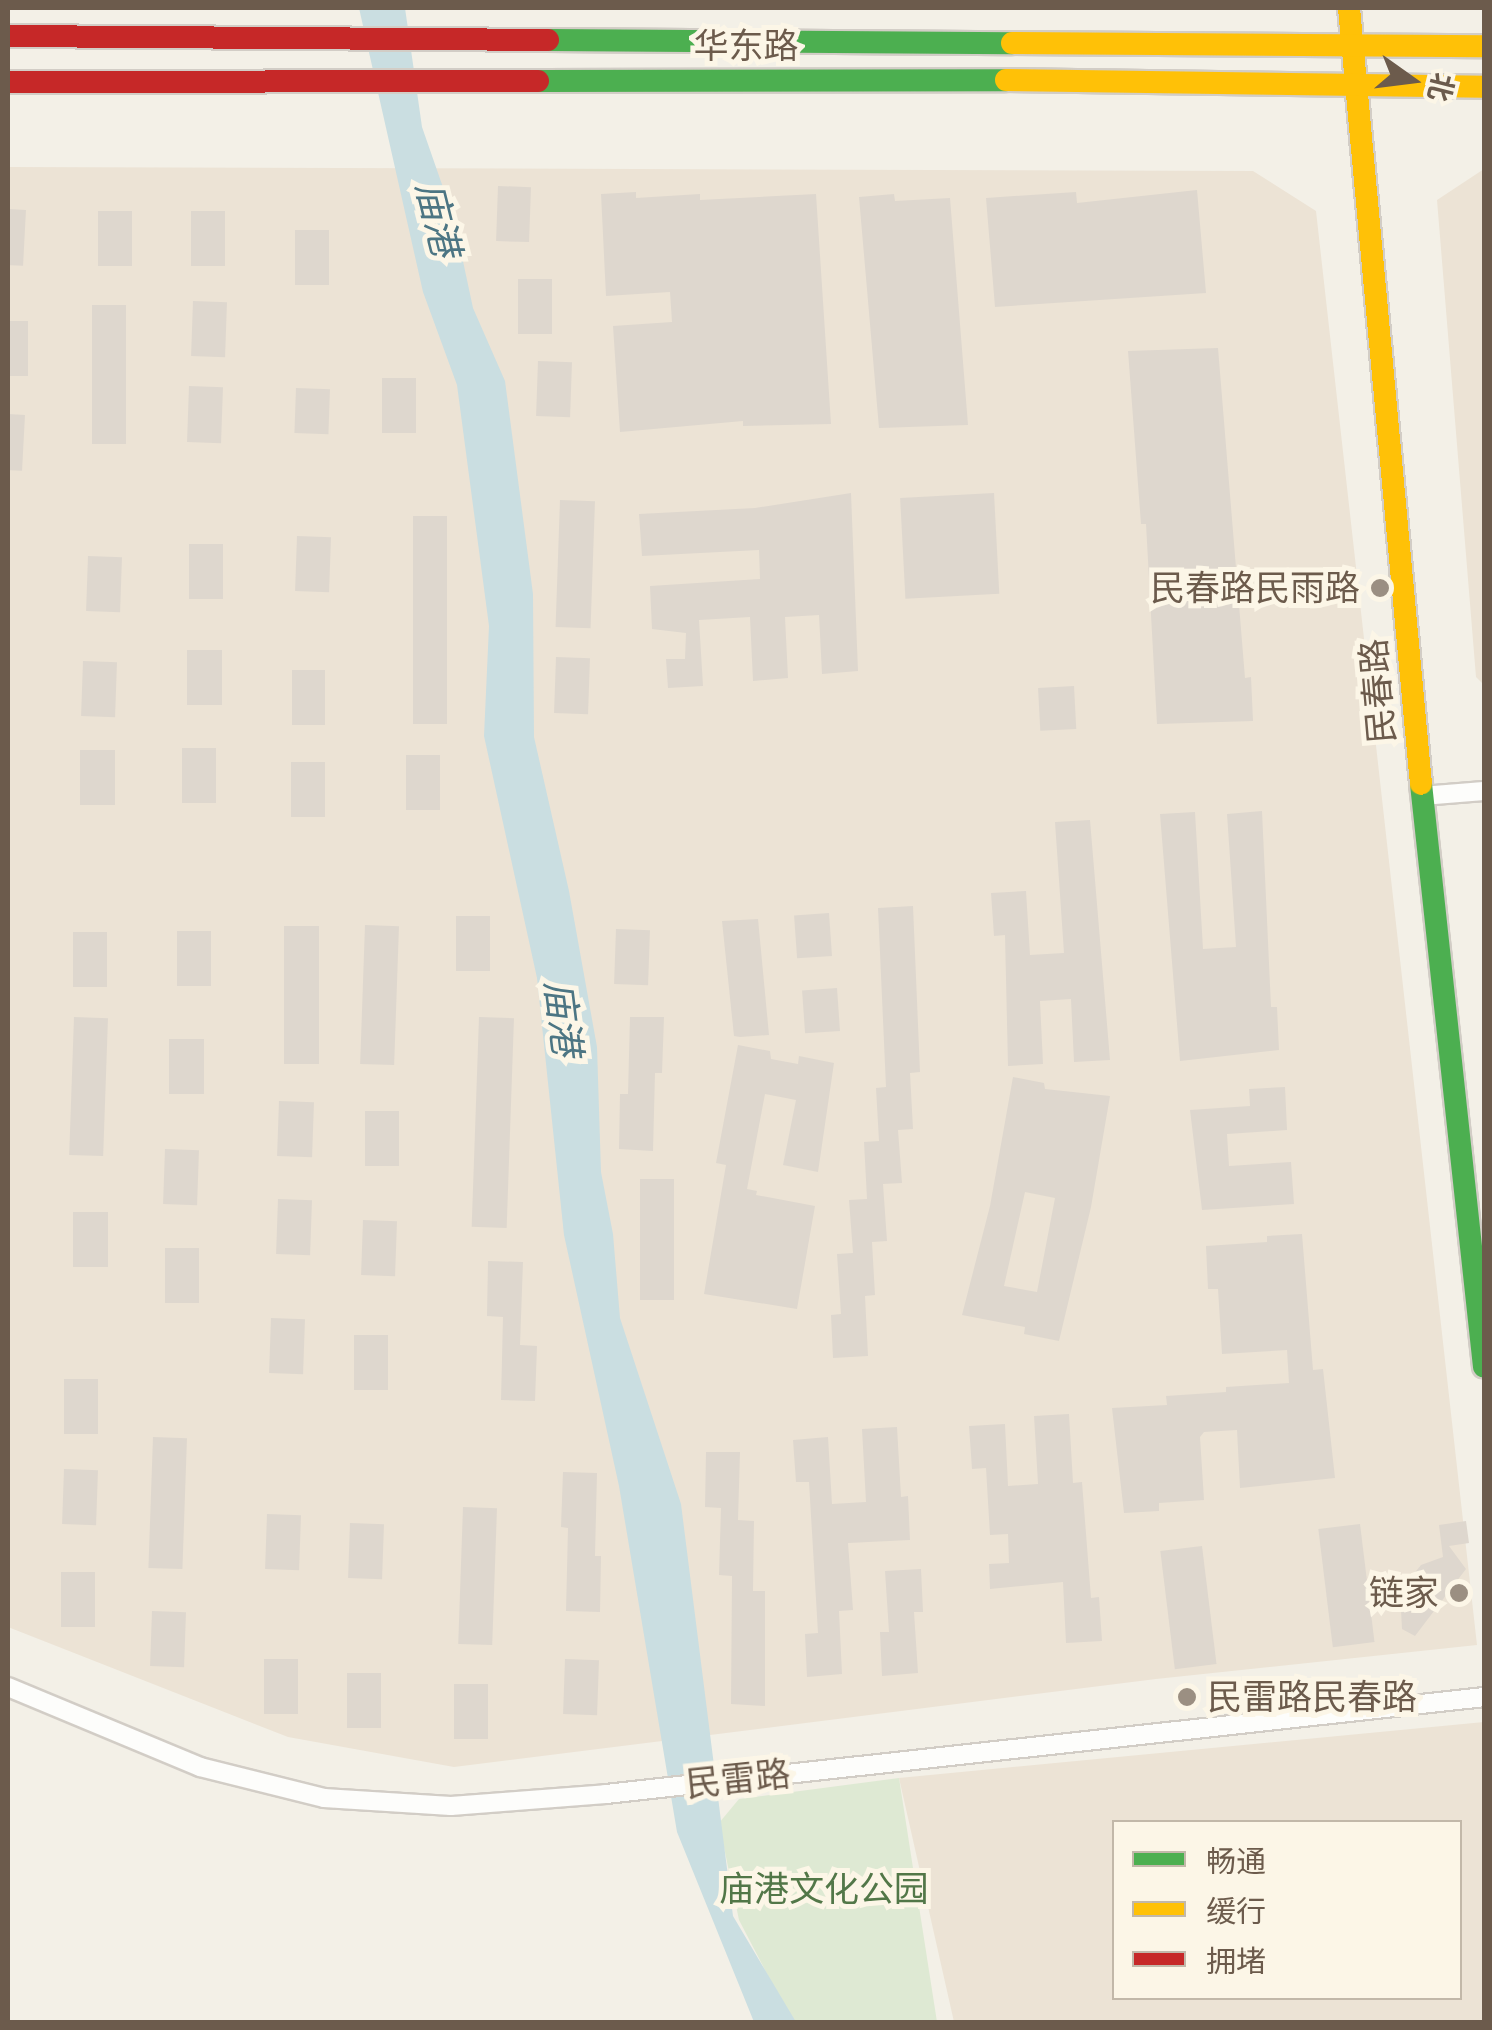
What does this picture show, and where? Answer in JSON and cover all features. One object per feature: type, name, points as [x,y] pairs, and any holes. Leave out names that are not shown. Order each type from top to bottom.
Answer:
[{"type":"main road","name":"民春路","points":[[1349,8],[1422,796],[1484,1367]]},
{"type":"main road","name":"华东路","points":[[8,36],[1484,46]]},
{"type":"main road","name":"华东路","points":[[8,82],[979,80],[1484,87]]},
{"type":"street","points":[[1422,796],[1484,790]]},
{"type":"street","name":"民雷路","points":[[8,1687],[200,1766],[324,1798],[451,1806],[606,1794],[1484,1697]]},
{"type":"shaded area","points":[[8,167],[1253,171],[1316,211],[1477,1645],[1156,1679],[454,1767],[288,1737],[8,1627]]},
{"type":"shaded area","points":[[1484,169],[1484,685],[1476,677],[1437,200]]},
{"type":"shaded area","points":[[1484,1722],[1484,2022],[954,2022],[899,1778]]},
{"type":"green space","name":"庙港文化公园","points":[[899,1778],[937,2022],[792,2022],[739,1920],[719,1823],[739,1799]]},
{"type":"water","name":"庙港","points":[[359,8],[405,8],[422,127],[454,219],[473,308],[505,381],[533,594],[534,737],[569,891],[597,1047],[601,1172],[613,1234],[620,1318],[681,1504],[733,1916],[796,2022],[754,2022],[677,1832],[619,1486],[564,1235],[537,978],[484,736],[489,626],[457,385],[423,292]]},
{"type":"building","points":[[498,186],[531,187],[529,242],[496,241]]},
{"type":"building","points":[[1197,190],[1206,293],[995,307],[986,198],[1076,192],[1077,203]]},
{"type":"building","points":[[636,192],[636,198],[700,194],[700,200],[816,194],[831,424],[743,426],[743,421],[620,432],[613,326],[672,322],[670,292],[606,296],[601,194]]},
{"type":"building","points":[[894,194],[895,201],[950,198],[968,425],[879,428],[859,197]]},
{"type":"building","points":[[8,209],[26,210],[23,266],[8,265]]},
{"type":"building","points":[[98,211],[132,211],[132,266],[98,266]]},
{"type":"building","points":[[191,211],[225,211],[225,266],[191,266]]},
{"type":"building","points":[[295,230],[329,230],[329,285],[295,285]]},
{"type":"building","points":[[518,279],[552,279],[552,334],[518,334]]},
{"type":"building","points":[[193,301],[227,302],[225,357],[191,356]]},
{"type":"building","points":[[92,305],[126,305],[126,444],[92,444]]},
{"type":"building","points":[[8,321],[28,321],[28,376],[8,376]]},
{"type":"building","points":[[1218,348],[1245,678],[1251,677],[1253,721],[1157,724],[1146,524],[1141,524],[1128,351]]},
{"type":"building","points":[[538,361],[572,362],[570,417],[536,416]]},
{"type":"building","points":[[382,378],[416,378],[416,433],[382,433]]},
{"type":"building","points":[[189,386],[223,387],[221,443],[187,442]]},
{"type":"building","points":[[296,388],[330,389],[328,434],[294,433]]},
{"type":"building","points":[[8,414],[25,415],[22,471],[8,470]]},
{"type":"building","points":[[851,493],[858,671],[822,674],[819,615],[785,617],[788,678],[753,681],[750,617],[699,620],[703,686],[668,688],[666,659],[685,659],[686,633],[652,629],[650,586],[760,579],[759,550],[642,556],[639,514],[755,508]]},
{"type":"building","points":[[994,493],[999,594],[905,599],[900,498]]},
{"type":"building","points":[[560,500],[595,501],[591,628],[556,627]]},
{"type":"building","points":[[413,516],[447,516],[447,724],[413,724]]},
{"type":"building","points":[[297,536],[331,537],[329,592],[295,591]]},
{"type":"building","points":[[189,544],[223,544],[223,599],[189,599]]},
{"type":"building","points":[[88,556],[122,557],[120,612],[86,611]]},
{"type":"building","points":[[187,650],[222,650],[222,705],[187,705]]},
{"type":"building","points":[[556,657],[590,658],[588,714],[554,713]]},
{"type":"building","points":[[83,661],[117,662],[115,717],[81,716]]},
{"type":"building","points":[[292,670],[325,670],[325,725],[292,725]]},
{"type":"building","points":[[1074,686],[1076,729],[1040,731],[1038,688]]},
{"type":"building","points":[[182,748],[216,748],[216,803],[182,803]]},
{"type":"building","points":[[80,750],[115,750],[115,805],[80,805]]},
{"type":"building","points":[[406,755],[440,755],[440,810],[406,810]]},
{"type":"building","points":[[291,762],[325,762],[325,817],[291,817]]},
{"type":"building","points":[[1262,811],[1271,1007],[1277,1007],[1279,1050],[1180,1061],[1160,814],[1195,812],[1203,949],[1236,947],[1227,814]]},
{"type":"building","points":[[1090,820],[1110,1060],[1074,1062],[1071,999],[1040,1001],[1043,1064],[1008,1066],[1005,935],[994,936],[991,893],[1026,891],[1030,955],[1064,953],[1055,822]]},
{"type":"building","points":[[913,906],[920,1072],[910,1073],[913,1129],[898,1130],[902,1183],[883,1184],[887,1241],[872,1242],[875,1295],[865,1296],[868,1356],[833,1358],[831,1315],[841,1314],[837,1254],[853,1253],[849,1200],[867,1199],[864,1142],[879,1141],[876,1088],[886,1087],[878,908]]},
{"type":"building","points":[[829,913],[832,956],[797,958],[794,915]]},
{"type":"building","points":[[456,916],[490,916],[490,971],[456,971]]},
{"type":"building","points":[[758,919],[769,1035],[734,1036],[722,921]]},
{"type":"building","points":[[365,925],[399,926],[394,1065],[360,1064]]},
{"type":"building","points":[[284,926],[319,926],[319,1064],[284,1064]]},
{"type":"building","points":[[616,929],[650,930],[648,985],[614,984]]},
{"type":"building","points":[[177,931],[211,931],[211,986],[177,986]]},
{"type":"building","points":[[73,932],[107,932],[107,987],[73,987]]},
{"type":"building","points":[[837,988],[840,1031],[805,1033],[802,990]]},
{"type":"building","points":[[74,1017],[108,1018],[103,1156],[69,1155]]},
{"type":"building","points":[[479,1017],[514,1018],[507,1228],[472,1227]]},
{"type":"building","points":[[630,1017],[664,1017],[662,1073],[655,1073],[653,1151],[619,1149],[620,1094],[628,1094]]},
{"type":"building","points":[[169,1039],[204,1039],[204,1094],[169,1094]]},
{"type":"building","points":[[738,1045],[770,1051],[771,1059],[798,1064],[799,1056],[834,1063],[818,1172],[783,1165],[796,1100],[765,1094],[747,1189],[757,1191],[756,1195],[815,1206],[797,1309],[704,1294],[726,1165],[716,1163]]},
{"type":"building","points":[[1013,1077],[1044,1083],[1045,1089],[1110,1096],[1091,1207],[1059,1341],[1024,1334],[1025,1327],[962,1315],[990,1206]],"holes":[[[1025,1192],[1055,1198],[1037,1292],[1004,1286]]]},
{"type":"building","points":[[1285,1087],[1287,1130],[1227,1134],[1229,1166],[1291,1162],[1294,1204],[1202,1210],[1190,1110],[1250,1106],[1249,1089]]},
{"type":"building","points":[[279,1101],[314,1102],[312,1157],[277,1156]]},
{"type":"building","points":[[365,1111],[399,1111],[399,1166],[365,1166]]},
{"type":"building","points":[[165,1149],[199,1150],[197,1205],[163,1204]]},
{"type":"building","points":[[640,1179],[674,1179],[674,1300],[640,1300]]},
{"type":"building","points":[[278,1199],[312,1200],[310,1255],[276,1254]]},
{"type":"building","points":[[73,1212],[108,1212],[108,1267],[73,1267]]},
{"type":"building","points":[[363,1220],[397,1221],[395,1276],[361,1275]]},
{"type":"building","points":[[1302,1234],[1313,1370],[1323,1369],[1335,1478],[1240,1488],[1237,1430],[1204,1432],[1200,1437],[1204,1500],[1159,1503],[1159,1511],[1124,1513],[1112,1408],[1167,1405],[1166,1396],[1226,1392],[1226,1387],[1289,1383],[1287,1350],[1222,1354],[1218,1289],[1208,1289],[1206,1246],[1267,1242],[1267,1236]]},
{"type":"building","points":[[165,1248],[199,1248],[199,1303],[165,1303]]},
{"type":"building","points":[[488,1261],[523,1262],[520,1345],[537,1346],[535,1401],[501,1400],[503,1317],[487,1316]]},
{"type":"building","points":[[271,1318],[305,1319],[303,1374],[269,1373]]},
{"type":"building","points":[[354,1335],[388,1335],[388,1390],[354,1390]]},
{"type":"building","points":[[64,1379],[98,1379],[98,1434],[64,1434]]},
{"type":"building","points":[[1069,1414],[1073,1483],[1082,1482],[1091,1598],[1099,1597],[1102,1641],[1066,1643],[1063,1582],[990,1589],[989,1564],[1009,1563],[1008,1534],[990,1535],[986,1468],[972,1469],[969,1426],[1005,1424],[1008,1486],[1038,1484],[1034,1416]]},
{"type":"building","points":[[897,1427],[901,1497],[908,1496],[910,1540],[848,1543],[853,1610],[839,1611],[842,1674],[807,1677],[805,1634],[818,1633],[809,1482],[796,1482],[793,1440],[828,1437],[832,1504],[866,1502],[862,1429]]},
{"type":"building","points":[[153,1437],[187,1438],[182,1569],[148,1568]]},
{"type":"building","points":[[706,1452],[740,1452],[738,1520],[754,1521],[753,1591],[765,1591],[765,1706],[731,1704],[732,1576],[719,1575],[721,1508],[705,1507]]},
{"type":"building","points":[[64,1469],[98,1470],[96,1525],[62,1524]]},
{"type":"building","points":[[563,1472],[597,1473],[595,1556],[601,1556],[600,1612],[566,1611],[568,1528],[561,1527]]},
{"type":"building","points":[[463,1507],[497,1508],[492,1645],[458,1644]]},
{"type":"building","points":[[267,1514],[301,1515],[299,1570],[265,1569]]},
{"type":"building","points":[[1466,1521],[1469,1543],[1449,1546],[1466,1569],[1415,1636],[1402,1629],[1400,1591],[1421,1565],[1443,1557],[1439,1525]]},
{"type":"building","points":[[350,1523],[384,1524],[382,1579],[348,1578]]},
{"type":"building","points":[[1360,1524],[1375,1642],[1333,1647],[1318,1529]]},
{"type":"building","points":[[1202,1546],[1217,1664],[1175,1669],[1160,1551]]},
{"type":"building","points":[[921,1569],[923,1612],[914,1612],[918,1673],[882,1676],[880,1632],[889,1632],[885,1571]]},
{"type":"building","points":[[61,1572],[95,1572],[95,1627],[61,1627]]},
{"type":"building","points":[[152,1611],[186,1612],[184,1667],[150,1666]]},
{"type":"building","points":[[264,1659],[298,1659],[298,1714],[264,1714]]},
{"type":"building","points":[[565,1659],[599,1660],[597,1715],[563,1714]]},
{"type":"building","points":[[347,1673],[381,1673],[381,1728],[347,1728]]},
{"type":"building","points":[[454,1684],[488,1684],[488,1739],[454,1739]]},
{"type":"traffic: fast","points":[[548,40],[1012,43]]},
{"type":"traffic: fast","points":[[538,81],[1006,80]]},
{"type":"traffic: fast","points":[[1421,784],[1484,1367]]},
{"type":"traffic: slow","points":[[1349,8],[1421,784]]},
{"type":"traffic: slow","points":[[1012,43],[1484,46]]},
{"type":"traffic: slow","points":[[1006,80],[1484,87]]},
{"type":"traffic: jam","points":[[8,36],[548,40]]},
{"type":"traffic: jam","points":[[8,82],[538,81]]},
{"type":"place","name":"民春路民雨路","points":[[1380,588]]},
{"type":"place","name":"链家","points":[[1459,1593]]},
{"type":"place","name":"民雷路民春路","points":[[1187,1697]]}]
